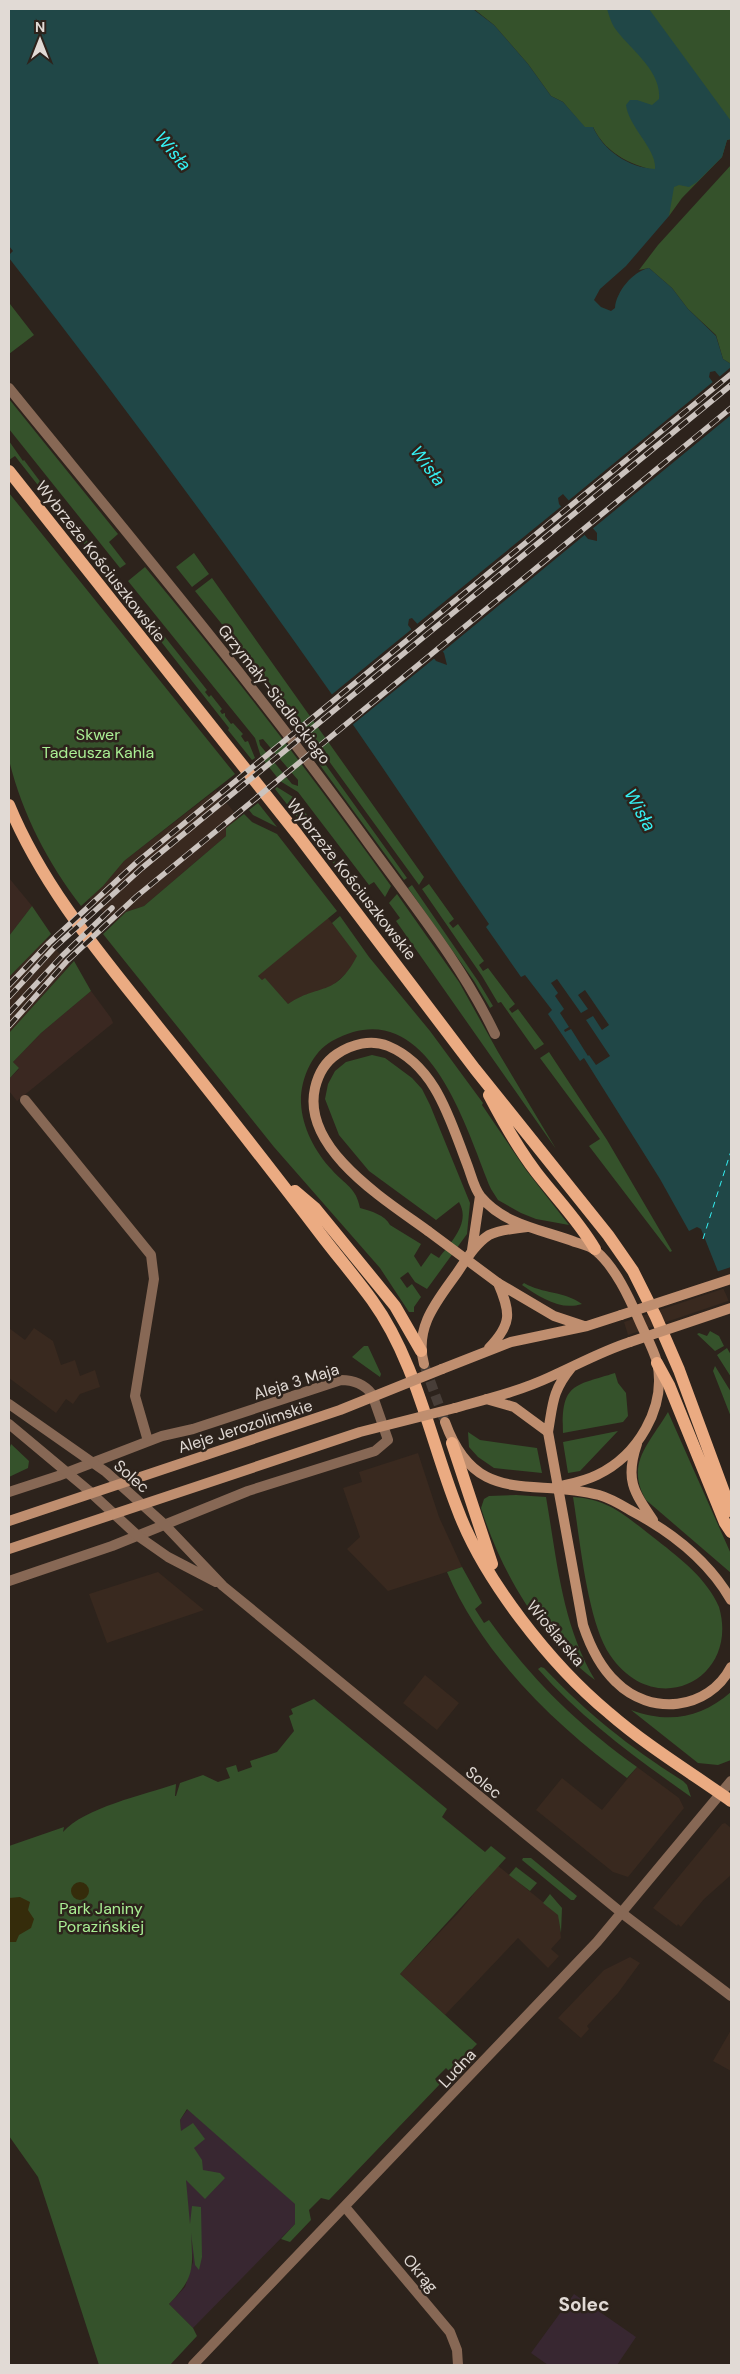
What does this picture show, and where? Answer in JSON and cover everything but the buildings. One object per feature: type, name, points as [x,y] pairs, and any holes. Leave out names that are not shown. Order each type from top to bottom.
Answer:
[{"type":"main road","name":"Wybrzeże Kościuszkowskie","points":[[9,471],[297,834],[475,1069],[608,1235],[633,1272],[656,1317],[679,1370],[731,1511]]},
{"type":"main road","points":[[9,805],[32,854],[62,902],[115,973],[278,1177],[315,1208],[395,1306],[423,1357]]},
{"type":"main road","points":[[588,1326],[554,1316],[498,1283],[357,1177],[338,1158],[317,1118],[314,1095],[320,1074],[334,1056],[354,1045],[371,1043],[388,1046],[414,1061],[429,1079],[440,1099],[480,1196],[493,1208],[527,1227],[595,1249]]},
{"type":"main road","points":[[475,1069],[509,1132],[536,1172],[574,1216],[616,1277],[629,1300],[669,1385],[725,1523],[731,1532]]},
{"type":"main road","name":"Wioślarska","points":[[278,1177],[375,1304],[389,1328],[409,1369],[464,1525],[503,1593],[541,1644],[606,1711],[646,1742],[726,1797]]},
{"type":"main road","points":[[472,1250],[480,1196]]},
{"type":"main road","points":[[423,1357],[423,1332],[430,1312],[472,1250],[489,1236],[500,1231],[527,1227]]},
{"type":"main road","name":"Aleje Jerozolimskie","points":[[9,1521],[340,1410],[487,1350],[530,1337],[588,1326],[731,1279]]},
{"type":"main road","points":[[487,1350],[502,1335],[508,1317],[507,1305],[498,1283]]},
{"type":"main road","points":[[9,1549],[351,1435],[485,1399],[550,1377],[575,1364],[630,1342],[731,1308]]},
{"type":"main road","points":[[654,1523],[634,1492],[631,1481],[632,1461],[638,1441],[652,1416],[657,1400],[657,1363]]},
{"type":"main road","points":[[575,1364],[558,1384],[548,1432],[583,1625],[591,1645],[610,1676],[629,1693],[656,1704],[678,1704],[696,1700],[723,1679],[731,1667]]},
{"type":"main road","points":[[485,1399],[514,1407],[548,1432]]},
{"type":"main road","points":[[445,1422],[477,1522],[503,1593]]},
{"type":"main road","points":[[553,1488],[588,1480],[600,1474],[618,1461],[638,1441]]},
{"type":"main road","points":[[452,1442],[466,1462],[487,1479],[503,1484],[553,1488],[601,1495],[654,1523],[698,1557],[731,1600]]},
{"type":"street","name":"Grzymały-Siedleckiego","points":[[9,388],[199,621],[320,775],[457,966],[495,1034]]},
{"type":"street","points":[[25,1100],[151,1255],[154,1266],[154,1279],[135,1396],[148,1441]]},
{"type":"street","name":"Aleja 3 Maja","points":[[9,1492],[148,1441],[193,1429],[341,1380],[351,1380],[368,1388],[372,1394],[388,1440],[375,1451],[248,1491],[166,1525]]},
{"type":"street","name":"Solec","points":[[9,1404],[91,1462],[166,1525],[223,1586],[623,1914],[731,1996]]},
{"type":"street","name":"Solec","points":[[9,1424],[67,1472],[138,1536],[168,1557],[223,1586]]},
{"type":"street","points":[[9,1581],[166,1525]]},
{"type":"street","name":"Ludna","points":[[193,2365],[345,2208],[623,1914],[726,1797],[731,1781]]},
{"type":"street","name":"Okrąg","points":[[345,2208],[443,2323],[457,2350],[458,2365]]},
{"type":"shaded area","points":[[216,790],[239,818],[226,828],[226,836],[144,906],[126,912],[114,923],[89,898],[103,886],[124,861]]},
{"type":"shaded area","points":[[9,878],[32,906],[9,936]]},
{"type":"shaded area","points":[[328,918],[358,956],[351,969],[330,988],[303,996],[288,1004],[265,979],[262,980],[258,975]]},
{"type":"shaded area","points":[[46,939],[70,965],[9,1033],[9,977]]},
{"type":"shaded area","points":[[91,991],[113,1023],[17,1101],[9,1091],[9,1079],[19,1069],[13,1062],[41,1033]]},
{"type":"shaded area","points":[[731,1286],[731,1300],[628,1335],[624,1322]]},
{"type":"shaded area","points":[[9,1328],[25,1340],[34,1328],[53,1341],[61,1365],[75,1360],[80,1376],[95,1370],[100,1387],[80,1394],[73,1404],[66,1399],[56,1413],[9,1378]]},
{"type":"shaded area","points":[[418,1453],[439,1517],[462,1567],[388,1591],[347,1549],[360,1537],[343,1488],[362,1482],[359,1472]]},
{"type":"shaded area","points":[[158,1572],[204,1610],[107,1643],[89,1594]]},
{"type":"shaded area","points":[[425,1675],[459,1703],[437,1730],[403,1703]]},
{"type":"shaded area","points":[[637,1767],[679,1798],[684,1808],[628,1877],[613,1872],[536,1810],[562,1778],[602,1810]]},
{"type":"shaded area","points":[[725,1823],[731,1828],[731,1875],[704,1899],[681,1927],[678,1924],[677,1926],[653,1908],[722,1824]]},
{"type":"shaded area","points":[[497,1865],[559,1915],[561,1938],[551,1949],[559,1956],[548,1968],[518,1938],[445,2015],[400,1974],[459,1912]]},
{"type":"shaded area","points":[[630,1957],[640,1963],[618,1993],[587,2026],[589,2029],[581,2038],[558,2018],[604,1970]]},
{"type":"shaded area","points":[[731,2030],[731,2071],[713,2061]]},
{"type":"shaded area","points":[[188,2109],[296,2204],[295,2224],[193,2328],[169,2304],[185,2287],[193,2262],[180,2120]]},
{"type":"shaded area","points":[[574,2294],[636,2337],[617,2365],[548,2365],[531,2353]]},
{"type":"green space","points":[[474,9],[731,9],[731,139],[727,140],[722,157],[682,198],[669,216],[665,83],[663,172],[642,167],[622,158],[605,145],[593,127],[585,128],[563,102],[551,96],[528,64],[494,25]]},
{"type":"green space","points":[[731,165],[731,364],[723,359],[716,335],[688,309],[672,288],[649,268],[639,270],[658,245]]},
{"type":"green space","points":[[9,305],[34,335],[9,354]]},
{"type":"green space","points":[[9,399],[118,534],[109,542],[126,564],[120,568],[9,429]]},
{"type":"green space","points":[[9,441],[57,504],[71,518],[69,520],[110,568],[113,575],[115,574],[207,690],[205,692],[209,697],[211,695],[222,709],[220,711],[222,714],[225,713],[231,724],[233,723],[243,734],[241,736],[245,742],[248,741],[255,758],[252,760],[228,730],[229,728],[15,456],[9,460]]},
{"type":"green space","name":"Skwer Tadeusza Kahla","points":[[9,493],[235,774],[124,861],[103,886],[81,906],[57,872],[37,836],[14,780],[9,760]]},
{"type":"green space","points":[[194,553],[209,574],[192,587],[176,567]]},
{"type":"green space","points":[[145,567],[209,645],[271,724],[391,886],[385,897],[374,882],[369,885],[298,792],[280,781],[261,757],[255,738],[128,581]],"holes":[[[263,739],[298,780],[298,786],[292,784],[260,745],[259,740]]]},
{"type":"green space","points":[[212,578],[424,877],[419,885],[294,713],[195,591]]},
{"type":"green space","points":[[318,754],[407,878],[404,880],[314,757]]},
{"type":"green space","points":[[277,787],[293,797],[292,799],[296,804],[298,803],[310,819],[308,820],[335,850],[337,857],[334,864],[275,789]]},
{"type":"green space","points":[[258,803],[277,827],[253,815],[249,810]]},
{"type":"green space","points":[[244,814],[252,822],[277,834],[337,911],[258,976],[262,980],[265,978],[288,1004],[334,984],[349,969],[357,956],[332,923],[340,916],[369,957],[430,1031],[483,1103],[482,1105],[526,1170],[569,1225],[536,1219],[498,1200],[491,1189],[469,1132],[454,1101],[437,1072],[417,1048],[393,1033],[365,1030],[332,1041],[313,1059],[305,1076],[301,1094],[302,1112],[310,1139],[326,1163],[356,1195],[360,1208],[381,1216],[390,1225],[421,1244],[414,1256],[421,1267],[431,1253],[439,1258],[454,1239],[463,1217],[459,1202],[436,1220],[369,1171],[339,1135],[325,1099],[328,1084],[335,1071],[346,1062],[372,1055],[385,1058],[412,1078],[422,1089],[470,1203],[467,1234],[427,1289],[415,1282],[408,1272],[400,1278],[407,1288],[412,1284],[421,1297],[414,1307],[414,1312],[409,1312],[380,1268],[274,1147],[103,934],[126,912],[144,906],[226,836],[226,828]]},
{"type":"green space","points":[[429,884],[454,919],[449,923],[453,928],[458,924],[484,961],[479,965],[483,971],[488,968],[515,1004],[509,1009],[512,1013],[518,1009],[544,1044],[535,1050],[501,1002],[498,1003],[482,976],[422,889]]},
{"type":"green space","points":[[412,885],[478,981],[493,1006],[490,1008],[474,981],[408,888]]},
{"type":"green space","points":[[397,894],[459,982],[556,1149],[396,921],[400,918],[389,903]]},
{"type":"green space","points":[[32,906],[51,934],[9,977],[9,936]]},
{"type":"green space","points":[[74,961],[91,991],[41,1033],[13,1062],[19,1068],[9,1079],[9,1033]]},
{"type":"green space","points":[[549,1052],[607,1140],[672,1251],[670,1252],[589,1146],[600,1139],[540,1058]]},
{"type":"green space","points":[[524,1283],[531,1287],[568,1297],[582,1304],[566,1306],[550,1302],[522,1285]]},
{"type":"green space","points":[[710,1331],[719,1336],[724,1346],[715,1351],[697,1334],[707,1336]]},
{"type":"green space","points":[[364,1346],[368,1346],[381,1374],[380,1377],[352,1357]]},
{"type":"green space","points":[[727,1348],[731,1355],[731,1377],[717,1355]]},
{"type":"green space","points":[[715,1366],[731,1392],[731,1417],[713,1371]]},
{"type":"green space","points":[[615,1373],[618,1383],[626,1393],[628,1416],[623,1422],[563,1433],[565,1404],[568,1395],[573,1389],[589,1381]]},
{"type":"green space","points":[[668,1412],[731,1554],[731,1573],[646,1500],[640,1487],[638,1476],[642,1455]]},
{"type":"green space","points":[[618,1431],[580,1471],[568,1473],[563,1442]]},
{"type":"green space","points":[[468,1432],[480,1440],[537,1448],[542,1473],[494,1468],[478,1457],[469,1447]]},
{"type":"green space","points":[[11,1444],[29,1461],[28,1468],[9,1477],[9,1450]]},
{"type":"green space","points":[[489,1496],[546,1497],[562,1592],[568,1615],[584,1659],[595,1680],[575,1664],[540,1625],[512,1580],[489,1532],[481,1508],[484,1499]]},
{"type":"green space","points":[[573,1497],[609,1506],[628,1518],[684,1562],[708,1587],[719,1607],[722,1632],[717,1654],[706,1671],[689,1683],[670,1688],[649,1686],[628,1675],[610,1655],[602,1640],[590,1601]]},
{"type":"green space","points":[[462,1567],[482,1603],[475,1609],[484,1623],[489,1620],[522,1663],[575,1717],[637,1767],[627,1778],[600,1758],[548,1712],[501,1660],[480,1632],[462,1603],[447,1572]]},
{"type":"green space","points":[[541,1667],[610,1729],[683,1781],[687,1785],[691,1797],[630,1753],[592,1722],[555,1688],[538,1669]]},
{"type":"green space","points":[[731,1692],[731,1760],[718,1765],[698,1763],[631,1710],[658,1717],[684,1716],[708,1708]]},
{"type":"green space","name":"Park Janiny Porazińskiej","points":[[314,1699],[447,1809],[442,1817],[485,1852],[491,1846],[506,1858],[400,1974],[477,2044],[450,2072],[446,2068],[435,2079],[440,2084],[329,2200],[321,2198],[309,2210],[311,2220],[290,2242],[281,2239],[295,2224],[295,2204],[187,2109],[180,2120],[181,2131],[193,2123],[205,2139],[194,2148],[202,2160],[203,2170],[220,2173],[225,2178],[205,2199],[186,2180],[190,2224],[192,2206],[201,2207],[202,2257],[199,2270],[195,2265],[191,2233],[192,2264],[188,2279],[184,2287],[169,2304],[193,2328],[197,2336],[170,2365],[99,2365],[38,2177],[9,2136],[9,1846],[64,1827],[63,1832],[73,1823],[99,1809],[176,1784],[176,1796],[180,1783],[203,1775],[218,1782],[230,1778],[226,1768],[236,1765],[238,1772],[252,1767],[250,1761],[277,1752],[294,1731],[289,1716],[293,1714],[291,1709]]},
{"type":"green space","points":[[523,1858],[531,1858],[577,1896],[574,1900],[571,1900],[522,1860]]},
{"type":"green space","points":[[516,1867],[537,1883],[530,1891],[509,1875]]},
{"type":"green space","points":[[550,1894],[562,1908],[561,1933],[558,1915],[543,1903]]},
{"type":"sand","points":[[76,1882],[84,1882],[89,1887],[87,1898],[76,1900],[71,1895],[71,1887]]},
{"type":"sand","points":[[20,1897],[30,1902],[28,1910],[34,1919],[31,1928],[19,1935],[16,1942],[9,1942],[9,1898]]},
{"type":"water","name":"Wisła","points":[[9,9],[473,9],[494,25],[528,64],[551,96],[563,102],[585,127],[593,127],[597,135],[610,150],[636,165],[655,169],[652,154],[632,122],[626,105],[630,100],[637,100],[652,105],[659,99],[659,88],[650,69],[614,27],[607,9],[649,9],[731,121],[731,139],[727,140],[722,157],[697,182],[689,187],[679,185],[674,187],[669,216],[626,266],[600,289],[594,300],[601,307],[611,311],[615,308],[618,295],[626,283],[637,273],[649,268],[672,288],[688,309],[716,336],[723,359],[731,364],[731,390],[715,371],[710,372],[709,377],[731,407],[731,1304],[701,1229],[697,1227],[689,1231],[660,1179],[584,1058],[580,1061],[548,1014],[552,1010],[525,975],[521,977],[486,927],[489,924],[333,696],[254,585],[133,420],[9,258],[13,251],[9,246]],"holes":[[[563,494],[597,533],[597,541],[588,539],[559,504],[558,498]],[[412,618],[444,653],[447,665],[436,661],[408,625],[409,619]]]},
{"type":"pier","points":[[731,367],[731,392],[718,378]]},
{"type":"pier","points":[[714,381],[731,403],[731,415],[591,530],[568,501]]},
{"type":"pier","points":[[563,505],[587,533],[441,653],[417,624]]},
{"type":"pier","points":[[413,628],[436,657],[351,726],[330,696]]},
{"type":"pier","points":[[557,979],[581,1013],[588,1009],[578,995],[585,990],[609,1025],[602,1030],[593,1016],[586,1020],[610,1056],[596,1065],[571,1029],[565,1032],[564,1030],[569,1027],[560,1013],[564,1009],[555,996],[558,993],[551,983]]},
{"type":"pier","points":[[731,1267],[731,1306],[716,1272]]},
{"type":"ferry route","points":[[703,1239],[731,1151]]},
{"type":"tunnel","points":[[425,1367],[444,1419]]},
{"type":"railway","points":[[9,985],[49,943],[137,862],[731,374]]},
{"type":"railway","points":[[9,997],[54,948],[142,868],[731,385]]},
{"type":"railway","points":[[9,1026],[67,961],[137,896],[731,408]]},
{"type":"railway","points":[[9,1013],[62,956],[112,908]]},
{"type":"district","name":"Solec","points":[[584,2304]]}]
